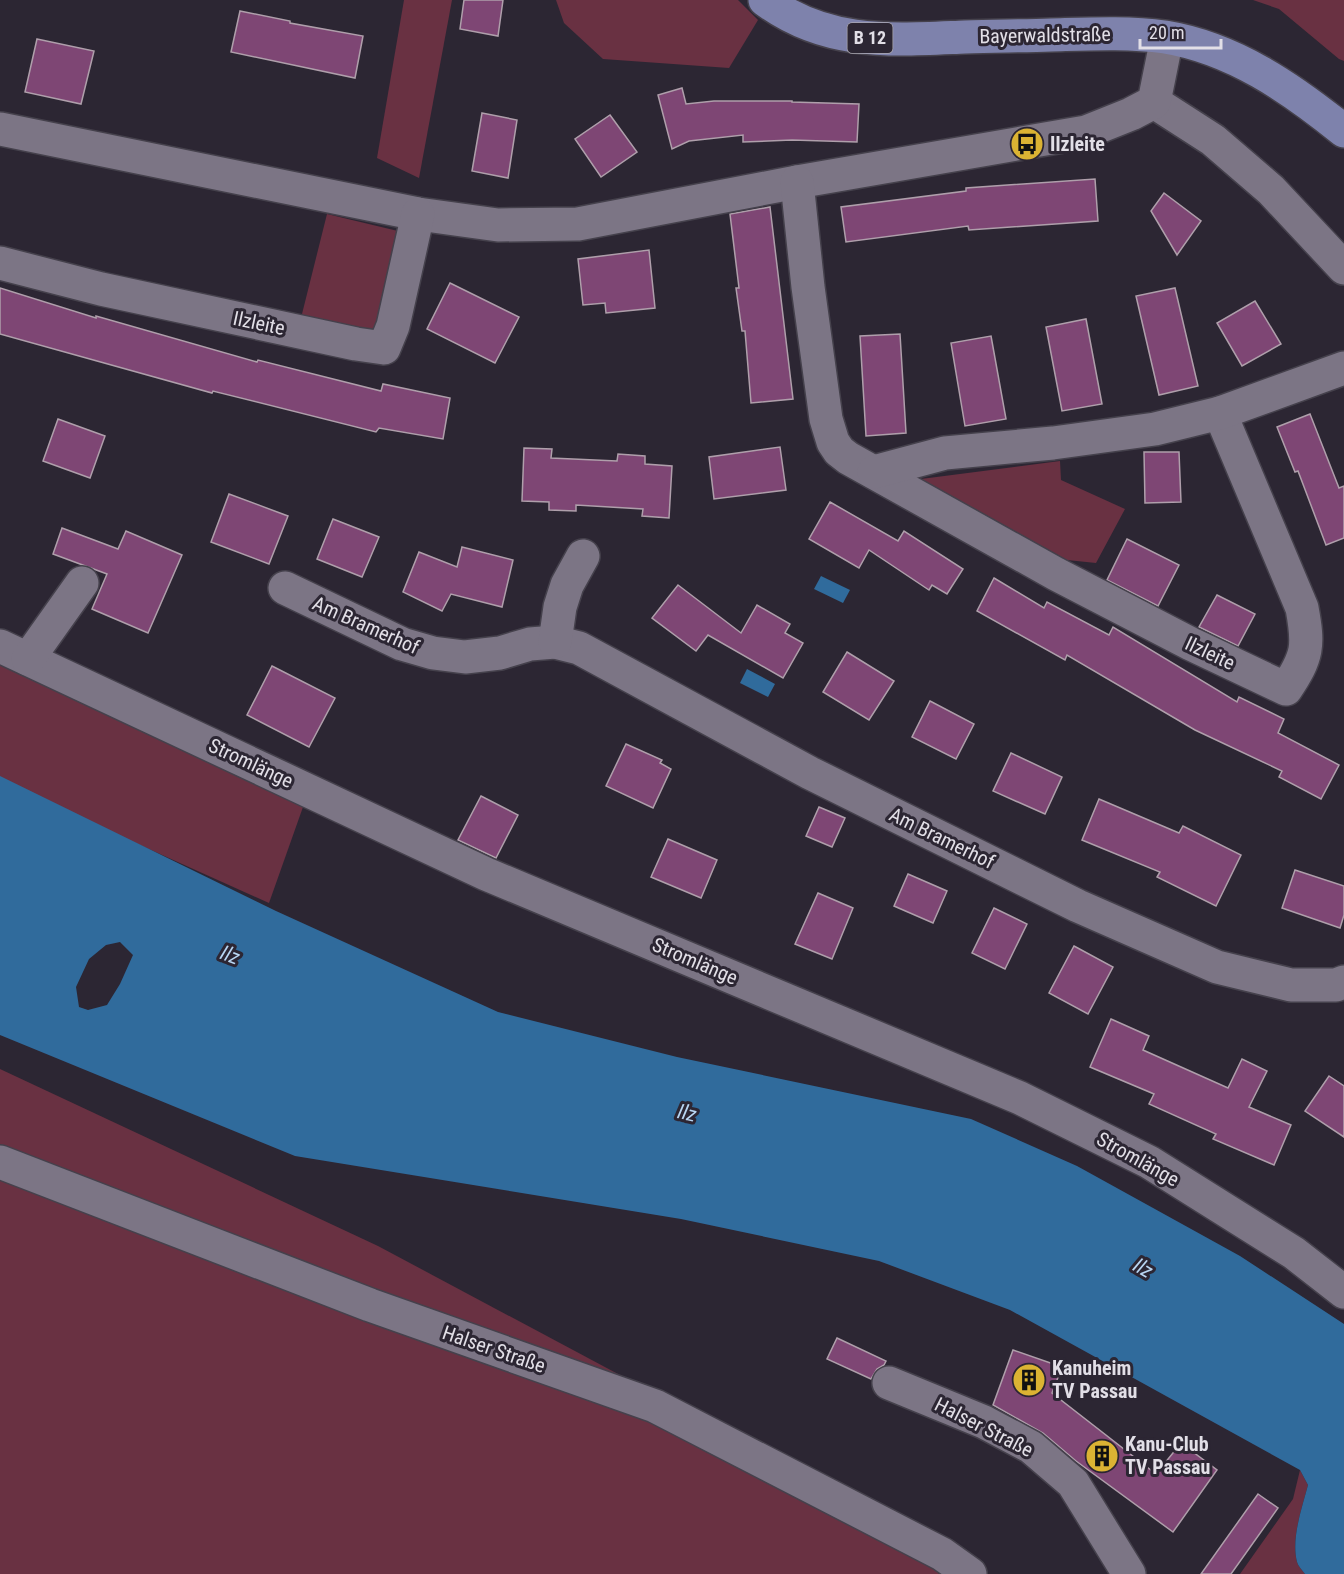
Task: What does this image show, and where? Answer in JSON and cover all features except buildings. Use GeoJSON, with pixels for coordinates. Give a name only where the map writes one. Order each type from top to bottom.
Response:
{"type":"FeatureCollection","features":[{"type":"Feature","properties":{"kind":"main road","name":"Bayerwaldstraße"},"geometry":{"type":"LineString","coordinates":[[765,0],[781,12],[813,26],[843,35],[889,40],[1096,34],[1134,34],[1167,38],[1222,53],[1260,71],[1311,104],[1344,130]]}},
{"type":"Feature","properties":{"kind":"street"},"geometry":{"type":"LineString","coordinates":[[1154,102],[1167,38]]}},
{"type":"Feature","properties":{"kind":"street"},"geometry":{"type":"LineString","coordinates":[[0,129],[418,214],[498,225],[578,224],[797,182],[1086,132],[1154,102]]}},
{"type":"Feature","properties":{"kind":"street"},"geometry":{"type":"LineString","coordinates":[[1154,102],[1213,140],[1271,190],[1344,268]]}},
{"type":"Feature","properties":{"kind":"street","name":"Ilzleite"},"geometry":{"type":"LineString","coordinates":[[797,182],[808,287],[826,419],[833,442],[839,452],[1056,574],[1191,644],[1286,689],[1302,665],[1307,637],[1302,608],[1220,413]]}},
{"type":"Feature","properties":{"kind":"street","name":"Ilzleite"},"geometry":{"type":"LineString","coordinates":[[0,263],[101,289],[384,348],[393,326],[418,214]]}},
{"type":"Feature","properties":{"kind":"street"},"geometry":{"type":"LineString","coordinates":[[874,472],[945,453],[1053,443],[1155,429],[1220,413],[1344,368]]}},
{"type":"Feature","properties":{"kind":"street"},"geometry":{"type":"LineString","coordinates":[[555,642],[560,607],[567,585],[583,556]]}},
{"type":"Feature","properties":{"kind":"street","name":"Stromlänge"},"geometry":{"type":"LineString","coordinates":[[82,583],[14,653],[486,874],[1020,1098],[1149,1162],[1294,1253],[1344,1292]]}},
{"type":"Feature","properties":{"kind":"street","name":"Am Bramerhof"},"geometry":{"type":"LineString","coordinates":[[285,588],[402,644],[433,653],[465,657],[500,653],[530,644],[555,642],[579,648],[810,773],[1078,906],[1217,967],[1291,985],[1336,985],[1344,982]]}},
{"type":"Feature","properties":{"kind":"street","name":"Halser Straße"},"geometry":{"type":"LineString","coordinates":[[0,1162],[370,1305],[656,1406],[942,1554],[970,1574]]}},
{"type":"Feature","properties":{"kind":"street","name":"Halser Straße"},"geometry":{"type":"LineString","coordinates":[[890,1383],[984,1422],[1031,1447],[1073,1483],[1129,1574]]}},
{"type":"Feature","properties":{"kind":"shaded area"},"geometry":{"type":"Polygon","coordinates":[[[404,0],[452,0],[419,178],[377,158],[404,0]]]}},
{"type":"Feature","properties":{"kind":"shaded area"},"geometry":{"type":"Polygon","coordinates":[[[556,0],[738,0],[758,20],[729,68],[603,59],[564,23],[556,0]]]}},
{"type":"Feature","properties":{"kind":"shaded area"},"geometry":{"type":"Polygon","coordinates":[[[1253,0],[1344,0],[1344,61],[1279,9],[1253,0]]]}},
{"type":"Feature","properties":{"kind":"shaded area"},"geometry":{"type":"Polygon","coordinates":[[[327,214],[402,232],[376,341],[300,322],[327,214]]]}},
{"type":"Feature","properties":{"kind":"shaded area"},"geometry":{"type":"Polygon","coordinates":[[[1060,461],[1061,480],[1125,509],[1096,563],[1067,560],[921,479],[1060,461]]]}},
{"type":"Feature","properties":{"kind":"shaded area"},"geometry":{"type":"Polygon","coordinates":[[[0,662],[126,720],[303,807],[269,903],[0,782],[0,662]]]}},
{"type":"Feature","properties":{"kind":"shaded area"},"geometry":{"type":"Polygon","coordinates":[[[0,1069],[378,1246],[959,1556],[938,1574],[0,1574],[0,1069]]]}},
{"type":"Feature","properties":{"kind":"shaded area"},"geometry":{"type":"Polygon","coordinates":[[[1300,1470],[1308,1485],[1295,1543],[1298,1564],[1305,1574],[1240,1574],[1293,1499],[1300,1470]]]}},
{"type":"Feature","properties":{"kind":"water"},"geometry":{"type":"Polygon","coordinates":[[[821,576],[850,590],[843,603],[814,589],[821,576]]]}},
{"type":"Feature","properties":{"kind":"water"},"geometry":{"type":"Polygon","coordinates":[[[747,669],[775,684],[768,697],[740,683],[747,669]]]}},
{"type":"Feature","properties":{"kind":"water","name":"Ilz"},"geometry":{"type":"Polygon","coordinates":[[[0,776],[276,911],[498,1012],[677,1057],[971,1119],[1077,1166],[1240,1256],[1344,1324],[1344,1574],[1305,1574],[1298,1564],[1296,1533],[1308,1485],[1300,1470],[1010,1310],[879,1261],[681,1219],[295,1156],[0,1035],[0,776]],[[120,942],[106,945],[89,959],[76,987],[79,1007],[88,1010],[107,1005],[120,984],[133,955],[120,942]]]}},
{"type":"Feature","properties":{"kind":"place","name":"Ilzleite"},"geometry":{"type":"Point","coordinates":[1027,144]}},
{"type":"Feature","properties":{"kind":"place","name":"Kanuheim TV Passau"},"geometry":{"type":"Point","coordinates":[1029,1380]}},
{"type":"Feature","properties":{"kind":"place","name":"Kanu-Club TV Passau"},"geometry":{"type":"Point","coordinates":[1102,1456]}}]}
